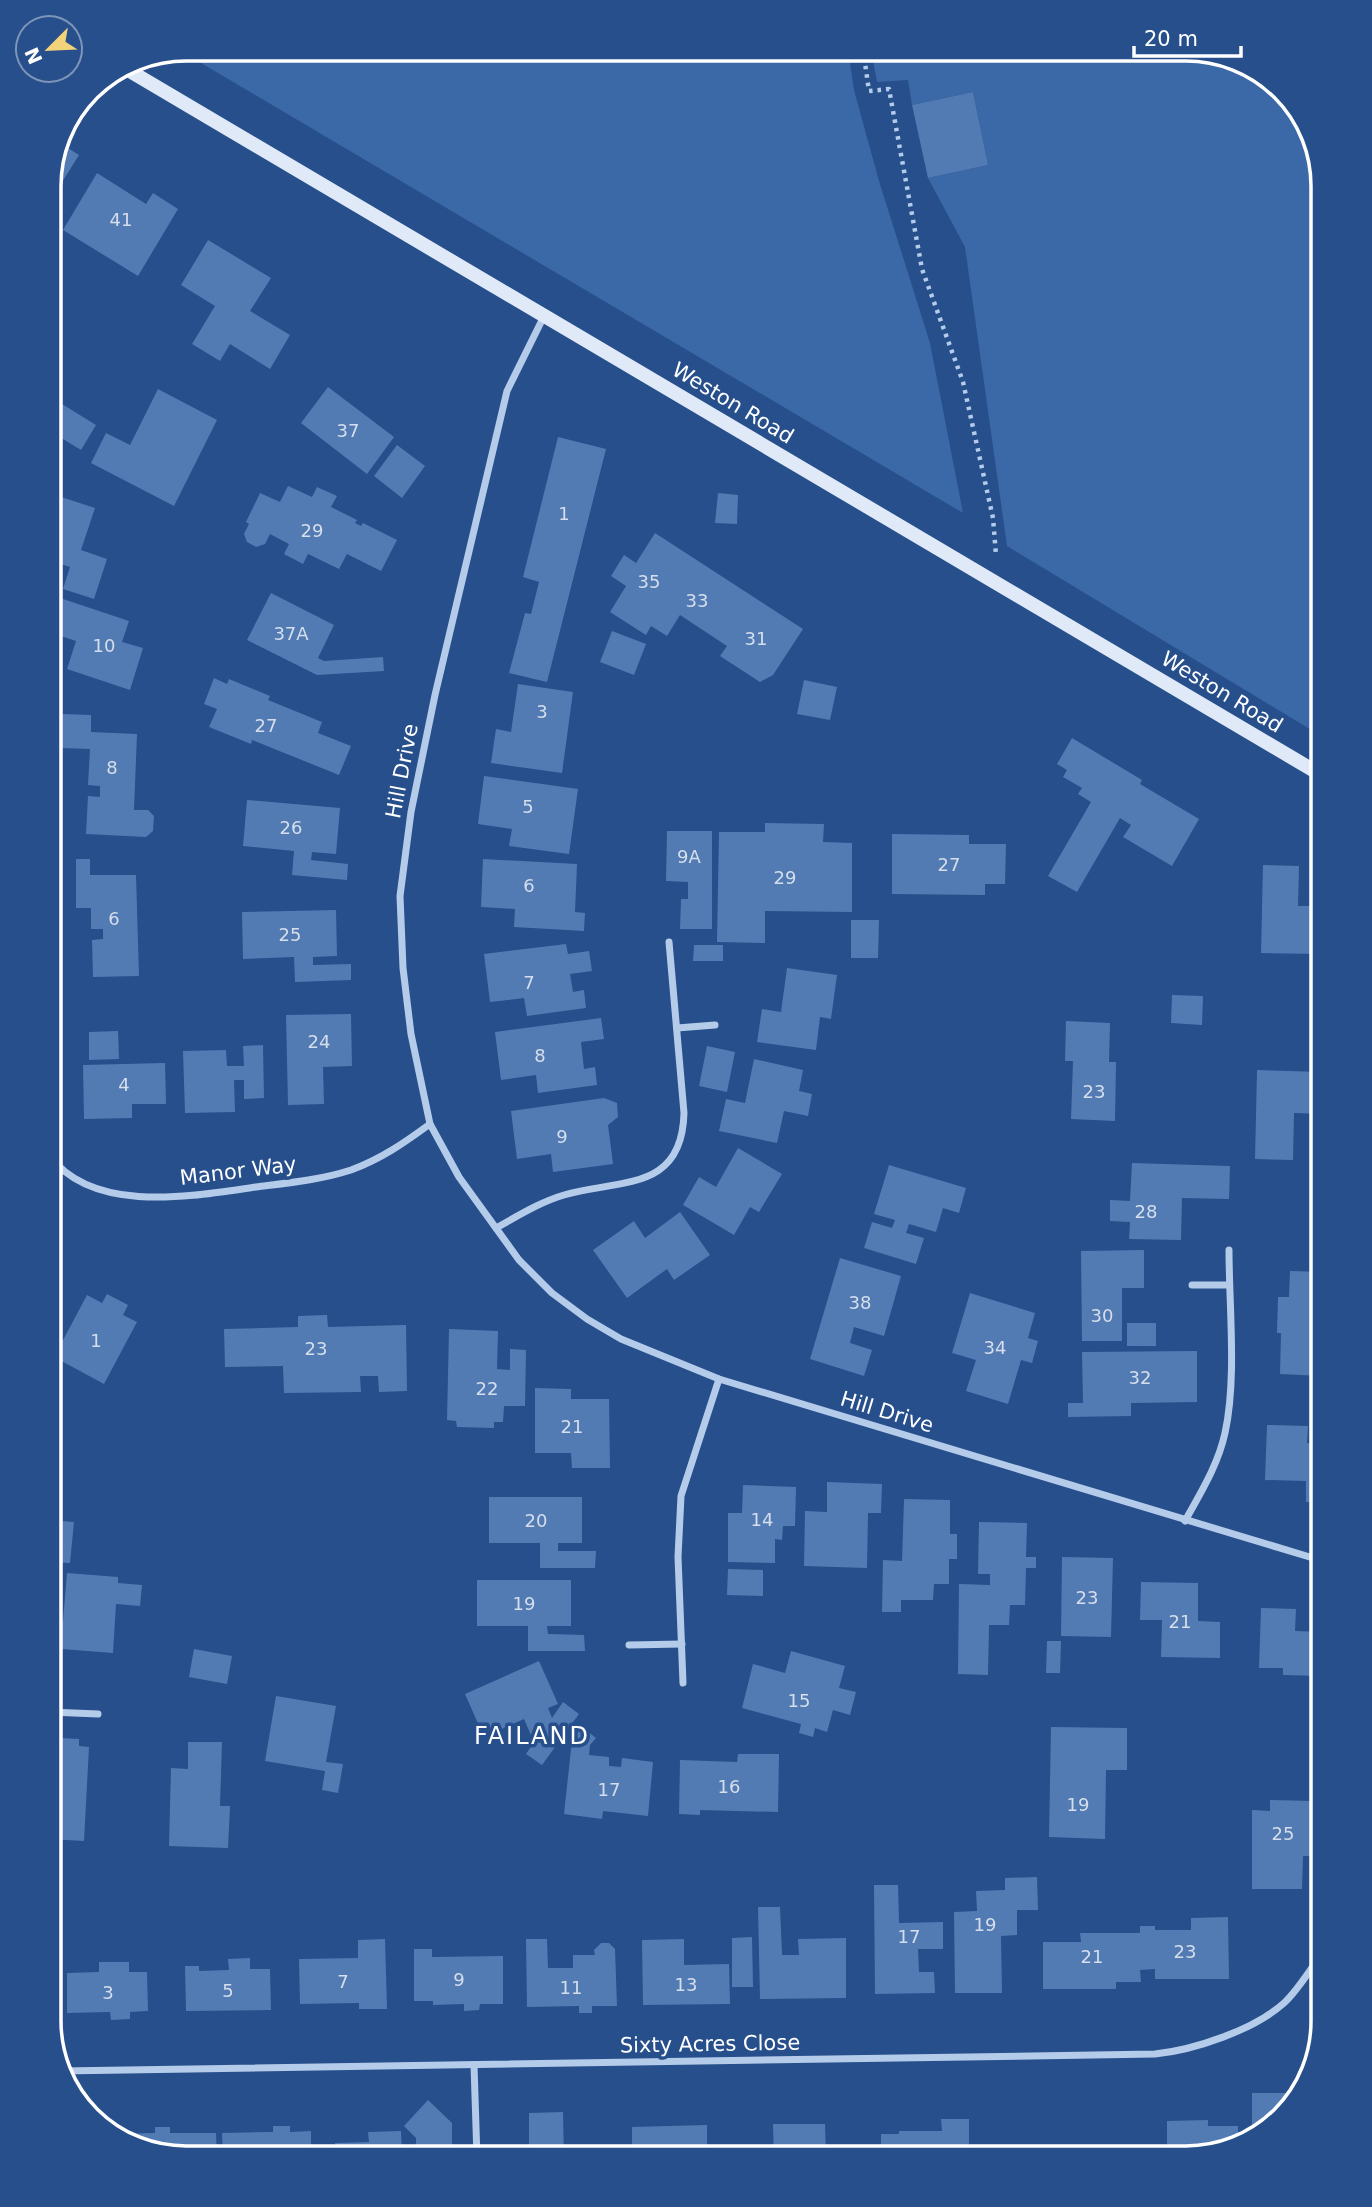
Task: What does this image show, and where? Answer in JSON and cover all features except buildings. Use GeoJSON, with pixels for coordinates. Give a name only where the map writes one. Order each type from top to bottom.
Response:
{"type":"FeatureCollection","features":[{"type":"Feature","properties":{"kind":"main road","name":"Weston Road"},"geometry":{"type":"LineString","coordinates":[[134,73],[1311,769]]}},
{"type":"Feature","properties":{"kind":"street","name":"Hill Drive"},"geometry":{"type":"LineString","coordinates":[[544,316],[507,391],[435,695],[411,812],[400,896],[403,968],[411,1034],[430,1124],[459,1177],[527,1269],[552,1293],[587,1319],[621,1339],[719,1379],[1311,1558]]}},
{"type":"Feature","properties":{"kind":"street"},"geometry":{"type":"LineString","coordinates":[[496,1228],[545,1201],[638,1180],[659,1170],[671,1160],[679,1146],[683,1130],[669,942]]}},
{"type":"Feature","properties":{"kind":"street"},"geometry":{"type":"LineString","coordinates":[[677,1028],[715,1025]]}},
{"type":"Feature","properties":{"kind":"street","name":"Manor Way"},"geometry":{"type":"LineString","coordinates":[[61,1170],[86,1184],[112,1193],[152,1197],[188,1196],[324,1178],[388,1154],[430,1124]]}},
{"type":"Feature","properties":{"kind":"street"},"geometry":{"type":"LineString","coordinates":[[1185,1521],[1213,1469],[1225,1434],[1230,1389],[1229,1250]]}},
{"type":"Feature","properties":{"kind":"street"},"geometry":{"type":"LineString","coordinates":[[1192,1285],[1229,1285]]}},
{"type":"Feature","properties":{"kind":"street"},"geometry":{"type":"LineString","coordinates":[[684,1683],[678,1557],[681,1496],[719,1379]]}},
{"type":"Feature","properties":{"kind":"street"},"geometry":{"type":"LineString","coordinates":[[629,1645],[682,1644]]}},
{"type":"Feature","properties":{"kind":"street"},"geometry":{"type":"LineString","coordinates":[[61,1712],[98,1714]]}},
{"type":"Feature","properties":{"kind":"street","name":"Sixty Acres Close"},"geometry":{"type":"LineString","coordinates":[[72,2071],[1155,2054],[1177,2052],[1238,2030],[1272,2012],[1285,2002],[1311,1968]]}},
{"type":"Feature","properties":{"kind":"street"},"geometry":{"type":"LineString","coordinates":[[474,2065],[477,2145]]}},
{"type":"Feature","properties":{"kind":"path"},"geometry":{"type":"LineString","coordinates":[[865,62],[869,91],[889,89],[922,269],[963,382],[993,518],[997,583]]}},
{"type":"Feature","properties":{"kind":"shaded area"},"geometry":{"type":"Polygon","coordinates":[[[198,61],[850,62],[854,90],[879,181],[930,343],[963,513],[198,61]]]}},
{"type":"Feature","properties":{"kind":"shaded area"},"geometry":{"type":"Polygon","coordinates":[[[873,62],[1194,62],[1226,68],[1255,82],[1280,104],[1290,117],[1304,146],[1311,186],[1311,730],[1007,546],[965,247],[928,178],[988,165],[973,92],[912,105],[908,80],[877,82],[873,62]]]}},
{"type":"Feature","properties":{"kind":"district","name":"FAILAND"},"geometry":{"type":"Point","coordinates":[532,1736]}}]}
